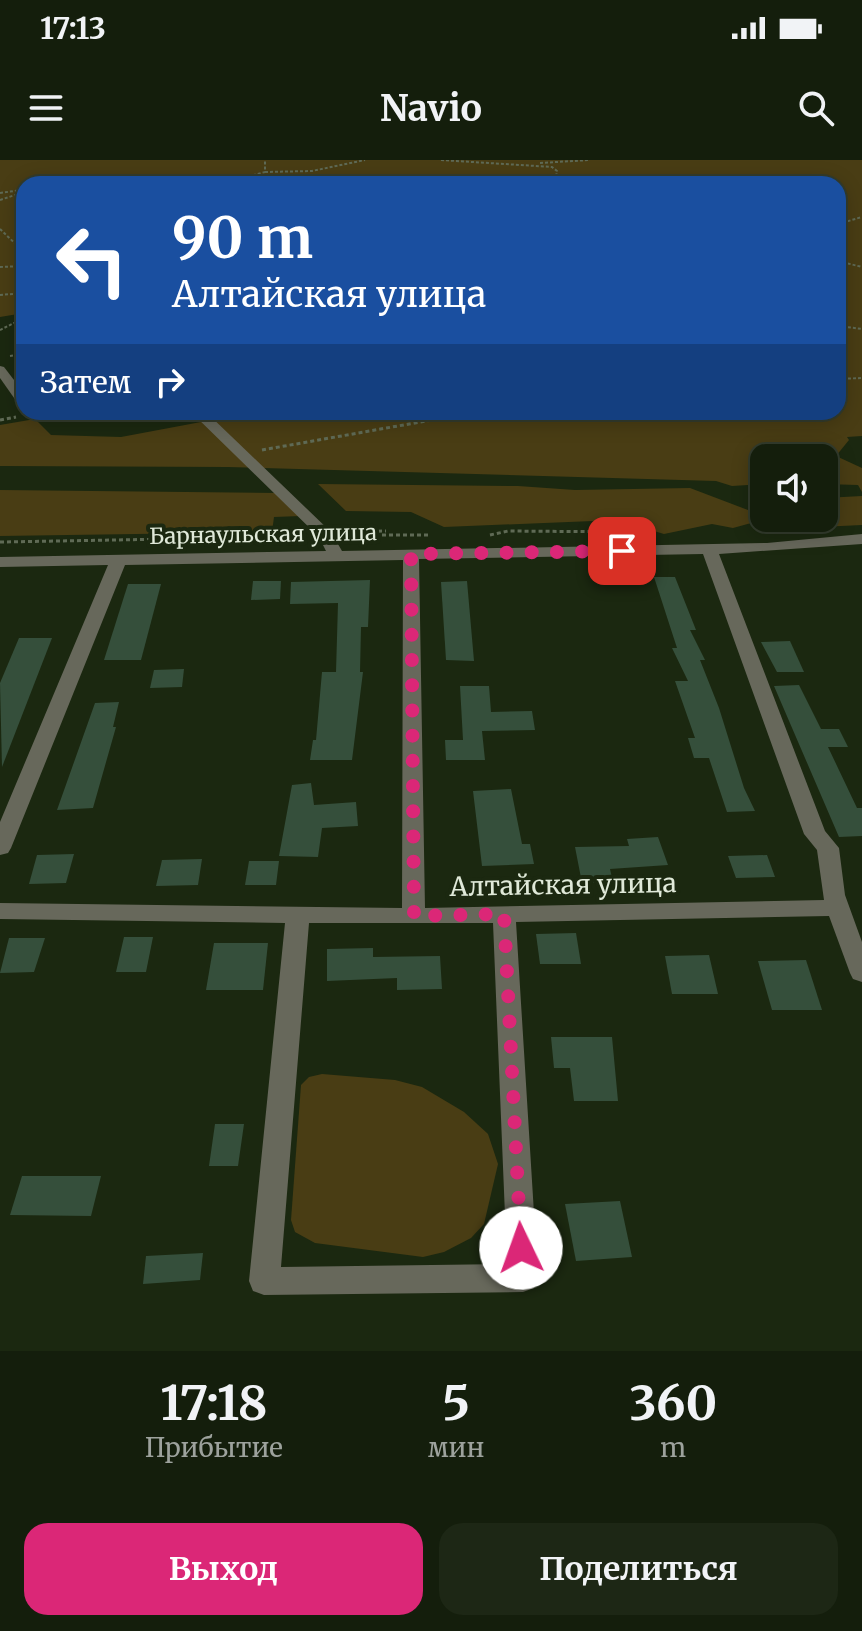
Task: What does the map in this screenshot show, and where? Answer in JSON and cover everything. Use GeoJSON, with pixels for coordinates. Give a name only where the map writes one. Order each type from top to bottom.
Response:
{"type":"FeatureCollection","features":[{"type":"Feature","properties":{"kind":"street"},"geometry":{"type":"LineString","coordinates":[[0,370],[16,391]]}},
{"type":"Feature","properties":{"kind":"street"},"geometry":{"type":"LineString","coordinates":[[206,420],[326,535],[336,556]]}},
{"type":"Feature","properties":{"kind":"street","name":"Барнаульская улица"},"geometry":{"type":"LineString","coordinates":[[0,562],[767,548],[862,539]]}},
{"type":"Feature","properties":{"kind":"street"},"geometry":{"type":"LineString","coordinates":[[709,549],[815,834],[828,848],[827,860],[839,908],[862,973]]}},
{"type":"Feature","properties":{"kind":"street"},"geometry":{"type":"LineString","coordinates":[[411,554],[414,916]]}},
{"type":"Feature","properties":{"kind":"street"},"geometry":{"type":"LineString","coordinates":[[0,848],[119,559]]}},
{"type":"Feature","properties":{"kind":"street","name":"Алтайская улица"},"geometry":{"type":"LineString","coordinates":[[0,911],[414,916],[839,908]]}},
{"type":"Feature","properties":{"kind":"street"},"geometry":{"type":"LineString","coordinates":[[298,913],[264,1281],[523,1278],[504,914]]}},
{"type":"Feature","properties":{"kind":"path"},"geometry":{"type":"LineString","coordinates":[[265,160],[265,172]]}},
{"type":"Feature","properties":{"kind":"path"},"geometry":{"type":"LineString","coordinates":[[250,176],[265,172],[312,171],[365,160]]}},
{"type":"Feature","properties":{"kind":"path"},"geometry":{"type":"LineString","coordinates":[[441,160],[552,167],[557,171],[556,176]]}},
{"type":"Feature","properties":{"kind":"path"},"geometry":{"type":"LineString","coordinates":[[514,160],[552,164],[590,160]]}},
{"type":"Feature","properties":{"kind":"path"},"geometry":{"type":"LineString","coordinates":[[0,229],[16,244]]}},
{"type":"Feature","properties":{"kind":"path"},"geometry":{"type":"LineString","coordinates":[[256,451],[433,420]]}},
{"type":"Feature","properties":{"kind":"path"},"geometry":{"type":"LineString","coordinates":[[477,537],[508,531],[639,532]]}},
{"type":"Feature","properties":{"kind":"path"},"geometry":{"type":"LineString","coordinates":[[338,535],[409,533],[435,536]]}},
{"type":"Feature","properties":{"kind":"path"},"geometry":{"type":"LineString","coordinates":[[0,542],[243,538]]}},
{"type":"Feature","properties":{"kind":"shaded area"},"geometry":{"type":"Polygon","coordinates":[[[0,160],[862,160],[862,436],[847,437],[849,440],[838,454],[838,444],[750,444],[750,485],[732,486],[716,481],[228,467],[0,466],[0,425],[36,420],[51,435],[121,437],[201,422],[199,420],[846,420],[846,176],[16,176],[16,314],[0,317],[0,160]]]}},
{"type":"Feature","properties":{"kind":"shaded area"},"geometry":{"type":"Polygon","coordinates":[[[838,457],[862,468],[862,492],[858,485],[838,484],[838,457]]]}},
{"type":"Feature","properties":{"kind":"shaded area"},"geometry":{"type":"Polygon","coordinates":[[[318,484],[518,486],[575,490],[690,488],[750,511],[750,523],[733,528],[712,524],[664,534],[617,520],[444,527],[411,512],[346,511],[318,484]]]}},
{"type":"Feature","properties":{"kind":"shaded area"},"geometry":{"type":"Polygon","coordinates":[[[0,490],[277,493],[301,516],[274,517],[272,532],[0,536],[0,490]]]}},
{"type":"Feature","properties":{"kind":"shaded area"},"geometry":{"type":"Polygon","coordinates":[[[862,496],[862,525],[838,526],[838,497],[862,496]]]}},
{"type":"Feature","properties":{"kind":"shaded area"},"geometry":{"type":"Polygon","coordinates":[[[322,1074],[395,1080],[422,1087],[464,1112],[488,1134],[498,1164],[484,1224],[471,1238],[444,1252],[423,1257],[315,1243],[295,1232],[291,1220],[301,1085],[309,1077],[322,1074]]]}},
{"type":"Feature","properties":{"kind":"building"},"geometry":{"type":"Polygon","coordinates":[[[654,577],[675,577],[696,630],[690,630],[705,660],[700,660],[744,788],[755,811],[727,812],[709,758],[694,758],[688,738],[695,738],[675,681],[688,681],[672,648],[677,648],[654,577]]]}},
{"type":"Feature","properties":{"kind":"building"},"geometry":{"type":"Polygon","coordinates":[[[370,580],[368,627],[361,627],[360,672],[363,672],[352,760],[310,760],[313,740],[316,740],[322,672],[336,672],[338,603],[290,604],[291,582],[370,580]]]}},
{"type":"Feature","properties":{"kind":"building"},"geometry":{"type":"Polygon","coordinates":[[[253,581],[281,581],[280,599],[251,600],[253,581]]]}},
{"type":"Feature","properties":{"kind":"building"},"geometry":{"type":"Polygon","coordinates":[[[467,581],[474,661],[446,660],[441,582],[467,581]]]}},
{"type":"Feature","properties":{"kind":"building"},"geometry":{"type":"Polygon","coordinates":[[[128,584],[161,584],[141,660],[104,660],[128,584]]]}},
{"type":"Feature","properties":{"kind":"building"},"geometry":{"type":"Polygon","coordinates":[[[19,638],[52,638],[2,767],[0,683],[19,638]]]}},
{"type":"Feature","properties":{"kind":"building"},"geometry":{"type":"Polygon","coordinates":[[[790,641],[804,672],[777,672],[761,642],[790,641]]]}},
{"type":"Feature","properties":{"kind":"building"},"geometry":{"type":"Polygon","coordinates":[[[184,669],[182,687],[150,688],[154,670],[184,669]]]}},
{"type":"Feature","properties":{"kind":"building"},"geometry":{"type":"Polygon","coordinates":[[[799,685],[821,729],[839,729],[848,747],[828,747],[857,808],[862,808],[862,836],[839,837],[774,686],[799,685]]]}},
{"type":"Feature","properties":{"kind":"building"},"geometry":{"type":"Polygon","coordinates":[[[460,686],[489,686],[491,712],[532,711],[535,730],[482,731],[485,760],[446,760],[445,740],[463,740],[460,686]]]}},
{"type":"Feature","properties":{"kind":"building"},"geometry":{"type":"Polygon","coordinates":[[[119,702],[113,727],[116,727],[93,808],[57,810],[95,703],[119,702]]]}},
{"type":"Feature","properties":{"kind":"building"},"geometry":{"type":"Polygon","coordinates":[[[311,783],[314,805],[356,802],[358,826],[322,828],[318,857],[279,856],[292,785],[311,783]]]}},
{"type":"Feature","properties":{"kind":"building"},"geometry":{"type":"Polygon","coordinates":[[[511,789],[522,844],[530,844],[534,864],[482,866],[473,791],[511,789]]]}},
{"type":"Feature","properties":{"kind":"building"},"geometry":{"type":"Polygon","coordinates":[[[658,837],[668,865],[610,869],[613,882],[582,883],[575,847],[629,846],[627,839],[658,837]]]}},
{"type":"Feature","properties":{"kind":"building"},"geometry":{"type":"Polygon","coordinates":[[[74,854],[66,883],[29,884],[37,855],[74,854]]]}},
{"type":"Feature","properties":{"kind":"building"},"geometry":{"type":"Polygon","coordinates":[[[767,855],[775,877],[736,878],[728,856],[767,855]]]}},
{"type":"Feature","properties":{"kind":"building"},"geometry":{"type":"Polygon","coordinates":[[[202,859],[198,885],[156,886],[162,860],[202,859]]]}},
{"type":"Feature","properties":{"kind":"building"},"geometry":{"type":"Polygon","coordinates":[[[249,861],[279,861],[276,885],[245,885],[249,861]]]}},
{"type":"Feature","properties":{"kind":"building"},"geometry":{"type":"Polygon","coordinates":[[[576,933],[581,964],[540,964],[536,934],[576,933]]]}},
{"type":"Feature","properties":{"kind":"building"},"geometry":{"type":"Polygon","coordinates":[[[124,937],[153,937],[146,972],[116,972],[124,937]]]}},
{"type":"Feature","properties":{"kind":"building"},"geometry":{"type":"Polygon","coordinates":[[[9,938],[45,938],[34,972],[0,973],[9,938]]]}},
{"type":"Feature","properties":{"kind":"building"},"geometry":{"type":"Polygon","coordinates":[[[214,943],[268,943],[263,990],[206,990],[214,943]]]}},
{"type":"Feature","properties":{"kind":"building"},"geometry":{"type":"Polygon","coordinates":[[[373,948],[373,957],[440,956],[442,989],[397,990],[397,978],[327,981],[327,949],[373,948]]]}},
{"type":"Feature","properties":{"kind":"building"},"geometry":{"type":"Polygon","coordinates":[[[709,955],[718,994],[672,994],[665,956],[709,955]]]}},
{"type":"Feature","properties":{"kind":"building"},"geometry":{"type":"Polygon","coordinates":[[[806,960],[822,1010],[772,1010],[758,961],[806,960]]]}},
{"type":"Feature","properties":{"kind":"building"},"geometry":{"type":"Polygon","coordinates":[[[551,1037],[612,1037],[618,1101],[574,1101],[570,1068],[554,1068],[551,1037]]]}},
{"type":"Feature","properties":{"kind":"building"},"geometry":{"type":"Polygon","coordinates":[[[215,1124],[244,1124],[238,1166],[209,1166],[215,1124]]]}},
{"type":"Feature","properties":{"kind":"building"},"geometry":{"type":"Polygon","coordinates":[[[22,1176],[101,1176],[91,1216],[10,1215],[22,1176]]]}},
{"type":"Feature","properties":{"kind":"building"},"geometry":{"type":"Polygon","coordinates":[[[620,1201],[632,1257],[576,1261],[565,1204],[620,1201]]]}},
{"type":"Feature","properties":{"kind":"building"},"geometry":{"type":"Polygon","coordinates":[[[203,1253],[200,1280],[143,1284],[146,1256],[203,1253]]]}},
{"type":"Feature","properties":{"kind":"route"},"geometry":{"type":"LineString","coordinates":[[521,1248],[504,914],[414,916],[411,554],[622,551]]}}]}
